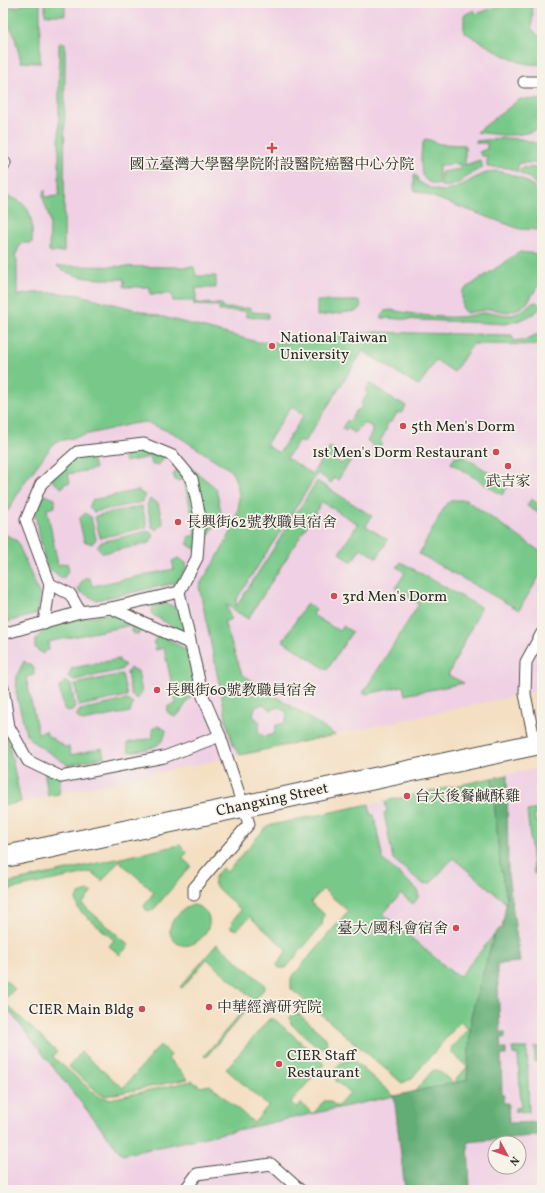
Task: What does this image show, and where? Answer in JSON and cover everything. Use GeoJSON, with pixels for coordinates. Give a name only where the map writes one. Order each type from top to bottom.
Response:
{"type":"FeatureCollection","features":[{"type":"Feature","properties":{"kind":"street","name":"Changxing Street"},"geometry":{"type":"LineString","coordinates":[[3,857],[539,743]]}},
{"type":"Feature","properties":{"kind":"lane"},"geometry":{"type":"LineString","coordinates":[[524,82],[542,82]]}},
{"type":"Feature","properties":{"kind":"lane"},"geometry":{"type":"LineString","coordinates":[[44,623],[50,584],[26,520],[40,484],[77,452],[144,444],[173,456],[192,479],[200,517],[197,558],[178,592],[202,694],[220,736],[249,824],[194,888],[194,895]]}},
{"type":"Feature","properties":{"kind":"lane"},"geometry":{"type":"LineString","coordinates":[[50,584],[70,594],[80,612]]}},
{"type":"Feature","properties":{"kind":"lane"},"geometry":{"type":"LineString","coordinates":[[3,634],[80,612],[111,608],[178,592]]}},
{"type":"Feature","properties":{"kind":"lane"},"geometry":{"type":"LineString","coordinates":[[111,608],[189,643]]}},
{"type":"Feature","properties":{"kind":"lane"},"geometry":{"type":"LineString","coordinates":[[539,743],[525,694],[526,662],[542,633]]}},
{"type":"Feature","properties":{"kind":"lane"},"geometry":{"type":"LineString","coordinates":[[3,688],[9,727],[28,761],[61,778],[164,757],[220,736]]}},
{"type":"Feature","properties":{"kind":"lane"},"geometry":{"type":"LineString","coordinates":[[185,1190],[197,1174],[271,1164],[300,1190]]}},
{"type":"Feature","properties":{"kind":"shaded area","name":"National Taiwan University"},"geometry":{"type":"Polygon","coordinates":[[[3,3],[542,3],[542,690],[3,806],[3,3]]]}},
{"type":"Feature","properties":{"kind":"shaded area"},"geometry":{"type":"Polygon","coordinates":[[[542,767],[542,1190],[3,1190],[3,1003],[122,1155],[467,1081],[471,1016],[306,874],[297,820],[542,767]]]}},
{"type":"Feature","properties":{"kind":"green space"},"geometry":{"type":"Polygon","coordinates":[[[26,3],[40,3],[40,63],[21,62],[14,34],[3,18],[3,7],[17,7],[26,3]]]}},
{"type":"Feature","properties":{"kind":"green space"},"geometry":{"type":"Polygon","coordinates":[[[45,3],[65,3],[65,15],[45,15],[45,3]]]}},
{"type":"Feature","properties":{"kind":"green space"},"geometry":{"type":"Polygon","coordinates":[[[507,3],[529,3],[531,6],[533,13],[532,29],[542,39],[542,63],[534,65],[513,60],[464,32],[464,15],[474,10],[476,14],[507,3]]]}},
{"type":"Feature","properties":{"kind":"green space"},"geometry":{"type":"Polygon","coordinates":[[[61,42],[65,43],[64,252],[51,252],[49,251],[50,220],[43,198],[43,192],[45,190],[45,197],[59,196],[59,44],[61,42]]]}},
{"type":"Feature","properties":{"kind":"green space"},"geometry":{"type":"Polygon","coordinates":[[[520,99],[542,100],[542,126],[527,133],[511,135],[477,132],[520,99]]]}},
{"type":"Feature","properties":{"kind":"green space"},"geometry":{"type":"Polygon","coordinates":[[[505,138],[521,139],[542,145],[542,193],[531,179],[520,173],[521,168],[541,167],[540,163],[518,163],[518,172],[509,168],[487,167],[487,156],[482,156],[479,152],[487,149],[487,143],[476,143],[476,141],[505,138]]]}},
{"type":"Feature","properties":{"kind":"green space"},"geometry":{"type":"Polygon","coordinates":[[[425,139],[439,144],[465,145],[465,165],[480,160],[482,162],[482,168],[452,186],[447,187],[441,186],[442,172],[460,169],[460,164],[439,165],[439,185],[429,182],[423,176],[421,166],[422,147],[425,139]]]}},
{"type":"Feature","properties":{"kind":"green space"},"geometry":{"type":"Polygon","coordinates":[[[495,171],[516,176],[536,189],[542,202],[542,230],[520,229],[414,190],[414,175],[417,176],[418,181],[430,188],[441,191],[450,190],[484,174],[495,171]]]}},
{"type":"Feature","properties":{"kind":"green space"},"geometry":{"type":"Polygon","coordinates":[[[3,196],[13,198],[20,202],[25,206],[31,218],[32,243],[21,243],[15,256],[17,260],[17,296],[33,293],[80,295],[258,342],[287,343],[368,332],[512,335],[514,341],[527,339],[542,332],[542,345],[473,344],[454,372],[436,360],[419,386],[363,351],[304,443],[299,440],[287,458],[312,474],[330,447],[336,451],[332,458],[342,464],[347,458],[351,460],[338,480],[334,478],[331,483],[318,473],[236,600],[236,607],[317,481],[372,516],[366,526],[388,540],[377,558],[361,548],[352,562],[339,553],[358,524],[322,502],[248,619],[226,605],[231,619],[224,622],[242,674],[335,735],[240,755],[234,747],[229,732],[199,586],[228,538],[238,511],[239,498],[237,485],[233,474],[226,467],[173,433],[145,422],[131,424],[55,442],[24,483],[8,511],[3,511],[3,281],[7,280],[7,254],[3,254],[3,196]],[[291,407],[266,445],[279,453],[304,415],[291,407]],[[263,704],[255,707],[253,716],[260,722],[258,732],[265,737],[274,734],[276,725],[285,723],[287,713],[279,707],[271,710],[263,704]]]}},
{"type":"Feature","properties":{"kind":"green space"},"geometry":{"type":"Polygon","coordinates":[[[520,252],[539,254],[542,256],[541,282],[527,303],[520,308],[508,312],[491,309],[466,313],[462,309],[462,291],[520,252]]]}},
{"type":"Feature","properties":{"kind":"green space"},"geometry":{"type":"Polygon","coordinates":[[[57,266],[194,267],[196,276],[216,276],[216,288],[196,288],[196,303],[222,304],[222,308],[251,308],[251,312],[268,313],[268,318],[246,317],[246,311],[219,311],[219,306],[194,305],[194,301],[173,301],[172,294],[150,294],[150,287],[124,287],[124,279],[80,277],[64,271],[57,266]]]}},
{"type":"Feature","properties":{"kind":"green space"},"geometry":{"type":"Polygon","coordinates":[[[317,301],[360,301],[361,308],[357,311],[317,316],[317,301]]]}},
{"type":"Feature","properties":{"kind":"green space"},"geometry":{"type":"Polygon","coordinates":[[[537,302],[542,307],[534,313],[520,320],[505,324],[381,318],[385,311],[391,310],[441,317],[461,317],[483,313],[512,315],[524,309],[531,303],[537,302]]]}},
{"type":"Feature","properties":{"kind":"green space"},"geometry":{"type":"Polygon","coordinates":[[[370,383],[397,402],[398,401],[406,406],[401,414],[398,412],[392,421],[387,424],[386,431],[380,441],[382,443],[377,451],[372,448],[373,445],[367,441],[372,432],[372,427],[365,423],[355,433],[347,428],[346,431],[342,428],[347,420],[349,422],[356,411],[361,408],[362,402],[368,393],[365,391],[370,383]]]}},
{"type":"Feature","properties":{"kind":"green space"},"geometry":{"type":"Polygon","coordinates":[[[132,445],[164,457],[159,465],[152,465],[150,457],[125,462],[122,451],[132,445]]]}},
{"type":"Feature","properties":{"kind":"green space"},"geometry":{"type":"Polygon","coordinates":[[[460,454],[509,485],[502,495],[451,463],[455,456],[458,458],[460,454]]]}},
{"type":"Feature","properties":{"kind":"green space"},"geometry":{"type":"Polygon","coordinates":[[[83,455],[92,459],[95,469],[68,474],[70,483],[65,483],[62,488],[52,481],[59,464],[83,455]]]}},
{"type":"Feature","properties":{"kind":"green space"},"geometry":{"type":"Polygon","coordinates":[[[185,463],[216,488],[221,512],[218,522],[202,544],[195,549],[187,544],[189,541],[188,537],[196,535],[184,479],[176,481],[173,475],[178,467],[185,463]]]}},
{"type":"Feature","properties":{"kind":"green space"},"geometry":{"type":"Polygon","coordinates":[[[139,490],[146,496],[142,502],[94,512],[89,508],[92,500],[139,490]]]}},
{"type":"Feature","properties":{"kind":"green space"},"geometry":{"type":"Polygon","coordinates":[[[45,495],[55,499],[55,507],[47,509],[58,565],[67,563],[69,569],[63,579],[46,566],[35,514],[36,508],[45,495]]]}},
{"type":"Feature","properties":{"kind":"green space"},"geometry":{"type":"Polygon","coordinates":[[[150,499],[158,503],[163,524],[157,530],[152,527],[147,505],[150,499]]]}},
{"type":"Feature","properties":{"kind":"green space"},"geometry":{"type":"Polygon","coordinates":[[[531,499],[540,505],[542,502],[542,515],[527,506],[531,499]]]}},
{"type":"Feature","properties":{"kind":"green space"},"geometry":{"type":"Polygon","coordinates":[[[453,500],[466,500],[541,552],[542,572],[519,610],[419,554],[446,504],[453,500]]]}},
{"type":"Feature","properties":{"kind":"green space"},"geometry":{"type":"Polygon","coordinates":[[[142,506],[147,527],[100,538],[95,516],[142,506]]]}},
{"type":"Feature","properties":{"kind":"green space"},"geometry":{"type":"Polygon","coordinates":[[[85,513],[91,517],[96,539],[92,544],[84,541],[79,519],[85,513]]]}},
{"type":"Feature","properties":{"kind":"green space"},"geometry":{"type":"Polygon","coordinates":[[[148,531],[154,535],[150,543],[103,553],[97,547],[101,542],[148,531]]]}},
{"type":"Feature","properties":{"kind":"green space"},"geometry":{"type":"Polygon","coordinates":[[[3,533],[17,541],[40,596],[37,614],[3,623],[3,533]]]}},
{"type":"Feature","properties":{"kind":"green space"},"geometry":{"type":"Polygon","coordinates":[[[178,558],[186,563],[187,567],[176,583],[96,600],[79,591],[78,588],[84,578],[90,578],[92,586],[174,569],[172,561],[178,558]]]}},
{"type":"Feature","properties":{"kind":"green space"},"geometry":{"type":"Polygon","coordinates":[[[401,562],[480,607],[480,610],[448,675],[464,683],[405,695],[403,686],[367,694],[363,693],[419,604],[395,588],[405,573],[397,567],[401,562]]]}},
{"type":"Feature","properties":{"kind":"green space"},"geometry":{"type":"Polygon","coordinates":[[[307,603],[316,609],[313,615],[339,631],[343,626],[352,632],[327,670],[283,641],[307,603]]]}},
{"type":"Feature","properties":{"kind":"green space"},"geometry":{"type":"Polygon","coordinates":[[[161,604],[177,608],[182,615],[188,631],[182,632],[153,615],[151,612],[153,606],[161,604]]]}},
{"type":"Feature","properties":{"kind":"green space"},"geometry":{"type":"Polygon","coordinates":[[[115,613],[143,626],[138,634],[132,633],[131,625],[48,642],[49,650],[45,651],[43,654],[35,648],[37,639],[44,631],[54,626],[81,618],[115,613]]]}},
{"type":"Feature","properties":{"kind":"green space"},"geometry":{"type":"Polygon","coordinates":[[[159,634],[192,653],[196,690],[175,717],[167,712],[168,706],[176,704],[164,648],[156,650],[153,643],[159,634]]]}},
{"type":"Feature","properties":{"kind":"green space"},"geometry":{"type":"Polygon","coordinates":[[[119,659],[119,661],[125,665],[121,670],[74,680],[68,676],[72,668],[119,659]]]}},
{"type":"Feature","properties":{"kind":"green space"},"geometry":{"type":"Polygon","coordinates":[[[24,661],[34,668],[34,675],[26,677],[38,733],[46,731],[47,735],[65,747],[69,747],[71,755],[102,748],[104,757],[68,765],[33,742],[26,734],[16,692],[17,675],[24,661]]]}},
{"type":"Feature","properties":{"kind":"green space"},"geometry":{"type":"Polygon","coordinates":[[[130,668],[138,671],[142,693],[137,699],[131,695],[127,673],[130,668]]]}},
{"type":"Feature","properties":{"kind":"green space"},"geometry":{"type":"Polygon","coordinates":[[[122,674],[127,696],[79,706],[75,684],[122,674]]]}},
{"type":"Feature","properties":{"kind":"green space"},"geometry":{"type":"Polygon","coordinates":[[[65,681],[71,685],[75,707],[71,712],[64,709],[59,687],[65,681]]]}},
{"type":"Feature","properties":{"kind":"green space"},"geometry":{"type":"Polygon","coordinates":[[[127,700],[133,704],[130,712],[82,721],[76,716],[80,710],[127,700]]]}},
{"type":"Feature","properties":{"kind":"green space"},"geometry":{"type":"Polygon","coordinates":[[[3,716],[21,802],[3,806],[3,716]]]}},
{"type":"Feature","properties":{"kind":"green space"},"geometry":{"type":"Polygon","coordinates":[[[158,726],[166,730],[164,737],[157,745],[147,749],[129,752],[127,743],[153,738],[152,729],[158,726]]]}},
{"type":"Feature","properties":{"kind":"green space"},"geometry":{"type":"Polygon","coordinates":[[[44,769],[61,774],[59,794],[48,796],[44,769]]]}},
{"type":"Feature","properties":{"kind":"green space"},"geometry":{"type":"Polygon","coordinates":[[[507,775],[508,874],[520,962],[497,964],[500,1032],[505,1032],[505,1038],[500,1038],[501,1049],[506,1049],[506,1055],[501,1055],[502,1095],[504,1095],[503,1103],[508,1103],[509,1123],[542,1122],[542,1135],[527,1136],[527,1135],[487,1135],[487,1140],[468,1142],[470,1190],[405,1190],[394,1096],[467,1080],[471,1016],[494,935],[500,928],[502,929],[507,898],[500,865],[492,778],[507,775]]]}},
{"type":"Feature","properties":{"kind":"green space"},"geometry":{"type":"Polygon","coordinates":[[[492,778],[500,865],[507,898],[506,903],[453,858],[431,883],[423,884],[393,859],[384,813],[387,812],[385,801],[492,778]]]}},
{"type":"Feature","properties":{"kind":"green space"},"geometry":{"type":"Polygon","coordinates":[[[369,804],[371,815],[374,815],[383,860],[418,890],[418,898],[413,904],[401,894],[383,914],[453,973],[460,976],[494,935],[471,1016],[467,1081],[414,1092],[433,1070],[438,1070],[453,1083],[467,1067],[452,1053],[451,1048],[468,1029],[460,1022],[411,1079],[402,1083],[291,989],[291,978],[348,911],[323,889],[311,902],[324,914],[322,925],[286,968],[279,968],[277,965],[287,950],[250,917],[237,930],[231,928],[232,921],[241,910],[215,885],[214,878],[222,868],[227,872],[267,826],[369,804]]]}},
{"type":"Feature","properties":{"kind":"green space"},"geometry":{"type":"Polygon","coordinates":[[[538,809],[539,814],[534,815],[536,822],[542,821],[542,859],[538,860],[539,865],[535,866],[536,874],[534,874],[527,811],[538,809]]]}},
{"type":"Feature","properties":{"kind":"green space"},"geometry":{"type":"Polygon","coordinates":[[[180,845],[187,853],[182,858],[191,866],[150,912],[146,910],[144,906],[154,892],[119,861],[102,881],[91,872],[3,891],[3,884],[180,845]]]}},
{"type":"Feature","properties":{"kind":"green space"},"geometry":{"type":"Polygon","coordinates":[[[88,891],[92,892],[82,904],[129,945],[120,955],[109,946],[114,940],[78,909],[76,899],[79,894],[88,891]]]}},
{"type":"Feature","properties":{"kind":"green space"},"geometry":{"type":"Polygon","coordinates":[[[194,905],[204,910],[208,917],[209,924],[206,932],[193,944],[185,945],[177,943],[172,938],[170,932],[173,920],[182,910],[194,905]]]}},
{"type":"Feature","properties":{"kind":"green space"},"geometry":{"type":"Polygon","coordinates":[[[217,944],[264,984],[264,989],[206,1057],[204,1056],[253,999],[207,959],[182,988],[180,987],[217,944]]]}},
{"type":"Feature","properties":{"kind":"green space"},"geometry":{"type":"Polygon","coordinates":[[[3,978],[15,989],[6,998],[3,993],[3,978]]]}},
{"type":"Feature","properties":{"kind":"green space"},"geometry":{"type":"Polygon","coordinates":[[[3,999],[6,1004],[57,1052],[53,1057],[99,1097],[110,1099],[192,1081],[201,1087],[210,1085],[254,1123],[268,1106],[226,1069],[269,1019],[274,1019],[316,1055],[315,1056],[324,1064],[291,1102],[297,1108],[301,1103],[313,1114],[122,1155],[3,1003],[3,999]]]}},
{"type":"Feature","properties":{"kind":"green space"},"geometry":{"type":"Polygon","coordinates":[[[299,1014],[326,1038],[327,1044],[324,1047],[318,1047],[291,1024],[290,1017],[299,1014]]]}},
{"type":"Feature","properties":{"kind":"green space"},"geometry":{"type":"Polygon","coordinates":[[[160,1045],[171,1055],[168,1059],[188,1079],[105,1096],[100,1094],[69,1067],[81,1052],[123,1088],[160,1045]]]}},
{"type":"Feature","properties":{"kind":"green space"},"geometry":{"type":"Polygon","coordinates":[[[535,1047],[542,1047],[542,1095],[541,1062],[535,1062],[535,1047]]]}},
{"type":"Feature","properties":{"kind":"green space"},"geometry":{"type":"Polygon","coordinates":[[[512,1048],[527,1048],[529,1112],[521,1112],[520,1110],[515,1112],[515,1108],[521,1107],[518,1055],[513,1054],[512,1048]]]}},
{"type":"Feature","properties":{"kind":"green space"},"geometry":{"type":"Polygon","coordinates":[[[353,1060],[394,1096],[313,1113],[324,1101],[330,1101],[337,1107],[350,1093],[336,1081],[334,1072],[339,1064],[346,1061],[353,1060]]]}},
{"type":"Feature","properties":{"kind":"place","name":"國立臺灣大學醫學院附設醫院癌醫中心分院"},"geometry":{"type":"Point","coordinates":[272,148]}},
{"type":"Feature","properties":{"kind":"place","name":"National Taiwan University"},"geometry":{"type":"Point","coordinates":[272,346]}},
{"type":"Feature","properties":{"kind":"place","name":"5th Men's Dorm"},"geometry":{"type":"Point","coordinates":[403,426]}},
{"type":"Feature","properties":{"kind":"place","name":"1st Men's Dorm Restaurant"},"geometry":{"type":"Point","coordinates":[496,452]}},
{"type":"Feature","properties":{"kind":"place","name":"武吉家"},"geometry":{"type":"Point","coordinates":[508,466]}},
{"type":"Feature","properties":{"kind":"place","name":"長興街62號教職員宿舍"},"geometry":{"type":"Point","coordinates":[178,522]}},
{"type":"Feature","properties":{"kind":"place","name":"3rd Men's Dorm"},"geometry":{"type":"Point","coordinates":[334,596]}},
{"type":"Feature","properties":{"kind":"place","name":"長興街60號教職員宿舍"},"geometry":{"type":"Point","coordinates":[157,690]}},
{"type":"Feature","properties":{"kind":"place","name":"台大後餐鹹酥雞"},"geometry":{"type":"Point","coordinates":[407,796]}},
{"type":"Feature","properties":{"kind":"place","name":"臺大/國科會宿舍"},"geometry":{"type":"Point","coordinates":[456,928]}},
{"type":"Feature","properties":{"kind":"place","name":"中華經濟研究院"},"geometry":{"type":"Point","coordinates":[209,1007]}},
{"type":"Feature","properties":{"kind":"place","name":"CIER Main Bldg"},"geometry":{"type":"Point","coordinates":[142,1009]}},
{"type":"Feature","properties":{"kind":"place","name":"CIER Staff Restaurant"},"geometry":{"type":"Point","coordinates":[279,1064]}}]}
